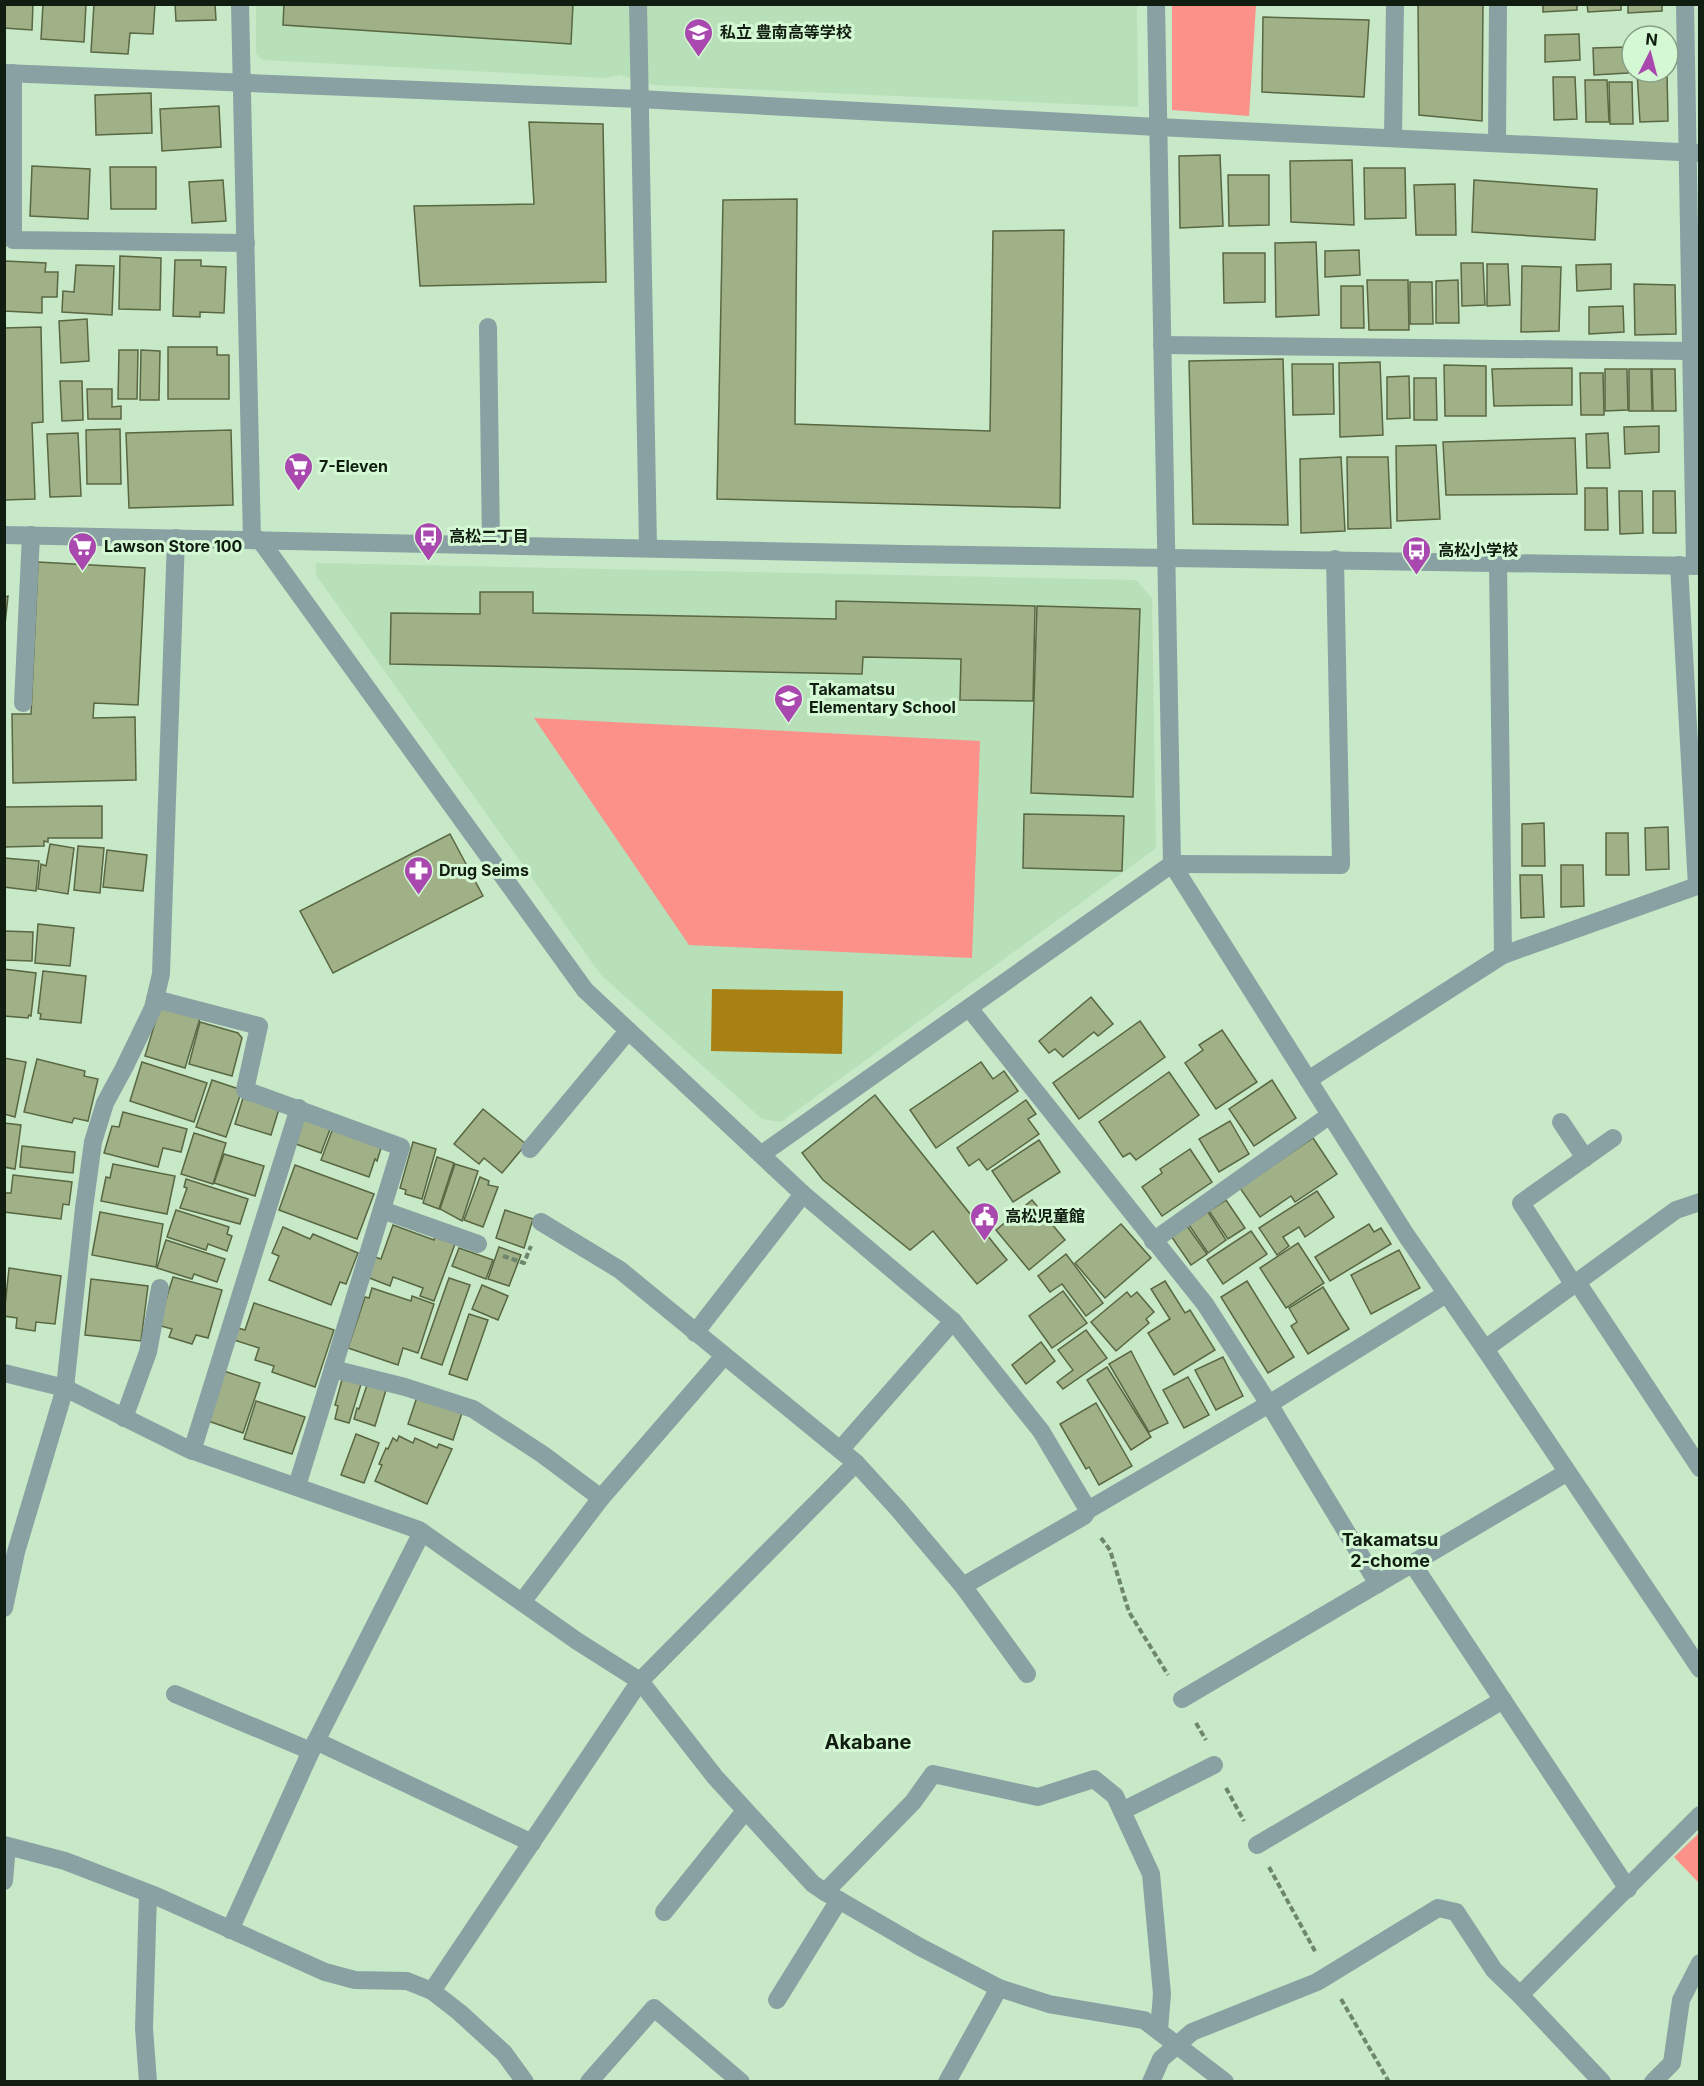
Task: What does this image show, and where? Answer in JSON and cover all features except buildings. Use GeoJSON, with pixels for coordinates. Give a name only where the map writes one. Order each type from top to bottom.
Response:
{"type":"FeatureCollection","features":[{"type":"Feature","properties":{"kind":"street"},"geometry":{"type":"LineString","coordinates":[[240,4],[256,540],[585,990],[803,1194],[953,1321],[1041,1431],[1088,1510]]}},
{"type":"Feature","properties":{"kind":"street"},"geometry":{"type":"LineString","coordinates":[[638,4],[648,548]]}},
{"type":"Feature","properties":{"kind":"street"},"geometry":{"type":"LineString","coordinates":[[1156,4],[1172,864],[1406,1235],[1700,1669]]}},
{"type":"Feature","properties":{"kind":"street"},"geometry":{"type":"LineString","coordinates":[[1393,137],[1395,4]]}},
{"type":"Feature","properties":{"kind":"street"},"geometry":{"type":"LineString","coordinates":[[1497,143],[1498,4]]}},
{"type":"Feature","properties":{"kind":"street"},"geometry":{"type":"LineString","coordinates":[[1308,1080],[1503,955],[1697,886],[1691,566],[1693,152],[1685,4]]}},
{"type":"Feature","properties":{"kind":"street"},"geometry":{"type":"LineString","coordinates":[[246,243],[13,240],[9,73],[639,99],[1157,127],[1693,152]]}},
{"type":"Feature","properties":{"kind":"street"},"geometry":{"type":"LineString","coordinates":[[488,327],[491,544]]}},
{"type":"Feature","properties":{"kind":"street"},"geometry":{"type":"LineString","coordinates":[[1162,345],[1691,351]]}},
{"type":"Feature","properties":{"kind":"street"},"geometry":{"type":"LineString","coordinates":[[4,535],[1691,566]]}},
{"type":"Feature","properties":{"kind":"street"},"geometry":{"type":"LineString","coordinates":[[23,703],[32,535]]}},
{"type":"Feature","properties":{"kind":"street"},"geometry":{"type":"LineString","coordinates":[[4,1608],[16,1552],[64,1388],[93,1142],[105,1103],[153,1008],[161,974],[176,538]]}},
{"type":"Feature","properties":{"kind":"street"},"geometry":{"type":"LineString","coordinates":[[762,1154],[1172,864],[1341,865],[1335,560]]}},
{"type":"Feature","properties":{"kind":"street"},"geometry":{"type":"LineString","coordinates":[[1498,562],[1503,955]]}},
{"type":"Feature","properties":{"kind":"street"},"geometry":{"type":"LineString","coordinates":[[155,999],[258,1026],[245,1090],[401,1147],[297,1486]]}},
{"type":"Feature","properties":{"kind":"street"},"geometry":{"type":"LineString","coordinates":[[969,1008],[1205,1304],[1269,1404],[1378,1584]]}},
{"type":"Feature","properties":{"kind":"street"},"geometry":{"type":"LineString","coordinates":[[530,1149],[628,1031]]}},
{"type":"Feature","properties":{"kind":"street"},"geometry":{"type":"LineString","coordinates":[[192,1451],[298,1108]]}},
{"type":"Feature","properties":{"kind":"street"},"geometry":{"type":"LineString","coordinates":[[1154,1241],[1330,1114]]}},
{"type":"Feature","properties":{"kind":"street"},"geometry":{"type":"LineString","coordinates":[[1562,1122],[1586,1158]]}},
{"type":"Feature","properties":{"kind":"street"},"geometry":{"type":"LineString","coordinates":[[1613,1138],[1521,1203],[1700,1468]]}},
{"type":"Feature","properties":{"kind":"street"},"geometry":{"type":"LineString","coordinates":[[695,1333],[803,1194]]}},
{"type":"Feature","properties":{"kind":"street"},"geometry":{"type":"LineString","coordinates":[[1485,1349],[1676,1210],[1700,1202]]}},
{"type":"Feature","properties":{"kind":"street"},"geometry":{"type":"LineString","coordinates":[[382,1210],[478,1244]]}},
{"type":"Feature","properties":{"kind":"street"},"geometry":{"type":"LineString","coordinates":[[541,1222],[620,1270],[856,1463],[963,1586],[1027,1674]]}},
{"type":"Feature","properties":{"kind":"street"},"geometry":{"type":"LineString","coordinates":[[124,1418],[148,1352],[160,1288]]}},
{"type":"Feature","properties":{"kind":"street"},"geometry":{"type":"LineString","coordinates":[[963,1586],[1084,1516],[1088,1510],[1269,1404],[1446,1294]]}},
{"type":"Feature","properties":{"kind":"street"},"geometry":{"type":"LineString","coordinates":[[840,1450],[953,1321]]}},
{"type":"Feature","properties":{"kind":"street"},"geometry":{"type":"LineString","coordinates":[[522,1602],[601,1498],[724,1356]]}},
{"type":"Feature","properties":{"kind":"street"},"geometry":{"type":"LineString","coordinates":[[333,1369],[405,1387],[473,1409],[542,1454],[601,1498]]}},
{"type":"Feature","properties":{"kind":"street"},"geometry":{"type":"LineString","coordinates":[[4,1373],[64,1388],[192,1451],[297,1486],[422,1532],[577,1641],[640,1681],[715,1778],[813,1884],[920,1947],[999,1988],[1049,2004],[1144,2020],[1225,2082]]}},
{"type":"Feature","properties":{"kind":"street"},"geometry":{"type":"LineString","coordinates":[[432,1992],[640,1681],[856,1463]]}},
{"type":"Feature","properties":{"kind":"street"},"geometry":{"type":"LineString","coordinates":[[1182,1699],[1566,1473]]}},
{"type":"Feature","properties":{"kind":"street"},"geometry":{"type":"LineString","coordinates":[[230,1930],[313,1746],[422,1532]]}},
{"type":"Feature","properties":{"kind":"street"},"geometry":{"type":"LineString","coordinates":[[1412,1563],[1628,1889]]}},
{"type":"Feature","properties":{"kind":"street"},"geometry":{"type":"LineString","coordinates":[[175,1694],[313,1746],[532,1843]]}},
{"type":"Feature","properties":{"kind":"street"},"geometry":{"type":"LineString","coordinates":[[1257,1845],[1503,1700]]}},
{"type":"Feature","properties":{"kind":"street"},"geometry":{"type":"LineString","coordinates":[[1122,1811],[1214,1765]]}},
{"type":"Feature","properties":{"kind":"street"},"geometry":{"type":"LineString","coordinates":[[777,2000],[832,1896],[913,1802],[933,1774],[1038,1797],[1094,1779],[1115,1796],[1151,1874],[1162,1994],[1159,2030]]}},
{"type":"Feature","properties":{"kind":"street"},"geometry":{"type":"LineString","coordinates":[[664,1912],[745,1810]]}},
{"type":"Feature","properties":{"kind":"street"},"geometry":{"type":"LineString","coordinates":[[1520,1995],[1700,1815]]}},
{"type":"Feature","properties":{"kind":"street"},"geometry":{"type":"LineString","coordinates":[[4,1881],[6,1846],[65,1861],[148,1894],[325,1972],[356,1980],[407,1981],[432,1992],[459,2012],[504,2053],[525,2082]]}},
{"type":"Feature","properties":{"kind":"street"},"geometry":{"type":"LineString","coordinates":[[148,1894],[144,2028],[148,2082]]}},
{"type":"Feature","properties":{"kind":"street"},"geometry":{"type":"LineString","coordinates":[[1151,2082],[1161,2059],[1192,2032],[1317,1982],[1438,1908],[1456,1912],[1494,1970],[1602,2082]]}},
{"type":"Feature","properties":{"kind":"street"},"geometry":{"type":"LineString","coordinates":[[1653,2082],[1672,2063],[1681,2000],[1700,1963]]}},
{"type":"Feature","properties":{"kind":"street"},"geometry":{"type":"LineString","coordinates":[[947,2082],[999,1988]]}},
{"type":"Feature","properties":{"kind":"street"},"geometry":{"type":"LineString","coordinates":[[589,2082],[654,2008],[741,2082]]}},
{"type":"Feature","properties":{"kind":"path"},"geometry":{"type":"LineString","coordinates":[[478,1244],[490,1252],[524,1263],[541,1222]]}},
{"type":"Feature","properties":{"kind":"path"},"geometry":{"type":"LineString","coordinates":[[1328,1976],[1389,2082]]}},
{"type":"Feature","properties":{"kind":"shaded area","name":"私立 豊南高等学校"},"geometry":{"type":"Polygon","coordinates":[[[256,5],[1137,5],[1138,107],[654,85],[620,75],[605,78],[263,60],[256,54],[256,5]]]}},
{"type":"Feature","properties":{"kind":"shaded area"},"geometry":{"type":"Polygon","coordinates":[[[1172,5],[1256,5],[1249,116],[1172,110],[1172,5]]]}},
{"type":"Feature","properties":{"kind":"shaded area","name":"Takamatsu Elementary School"},"geometry":{"type":"Polygon","coordinates":[[[316,563],[1136,580],[1152,598],[1156,848],[781,1122],[762,1119],[601,975],[316,575],[316,563]]]}},
{"type":"Feature","properties":{"kind":"shaded area"},"geometry":{"type":"Polygon","coordinates":[[[534,718],[980,741],[972,958],[689,945],[534,718]]]}},
{"type":"Feature","properties":{"kind":"shaded area"},"geometry":{"type":"Polygon","coordinates":[[[712,989],[843,991],[842,1054],[711,1051],[712,989]]]}},
{"type":"Feature","properties":{"kind":"shaded area"},"geometry":{"type":"Polygon","coordinates":[[[1699,1833],[1699,1883],[1674,1857],[1699,1833]]]}},
{"type":"Feature","properties":{"kind":"place","name":"私立 豊南高等学校"},"geometry":{"type":"Point","coordinates":[699,58]}},
{"type":"Feature","properties":{"kind":"place","name":"7-Eleven"},"geometry":{"type":"Point","coordinates":[298,492]}},
{"type":"Feature","properties":{"kind":"place","name":"高松二丁目"},"geometry":{"type":"Point","coordinates":[428,562]}},
{"type":"Feature","properties":{"kind":"place","name":"Lawson Store 100"},"geometry":{"type":"Point","coordinates":[83,572]}},
{"type":"Feature","properties":{"kind":"place","name":"高松小学校"},"geometry":{"type":"Point","coordinates":[1417,576]}},
{"type":"Feature","properties":{"kind":"place","name":"Takamatsu Elementary School"},"geometry":{"type":"Point","coordinates":[788,724]}},
{"type":"Feature","properties":{"kind":"place","name":"Drug Seims"},"geometry":{"type":"Point","coordinates":[418,896]}},
{"type":"Feature","properties":{"kind":"place","name":"高松児童館"},"geometry":{"type":"Point","coordinates":[984,1242]}},
{"type":"Feature","properties":{"kind":"district","name":"Takamatsu 2-chome"},"geometry":{"type":"Point","coordinates":[1390,1550]}},
{"type":"Feature","properties":{"kind":"district","name":"Akabane"},"geometry":{"type":"Point","coordinates":[868,1742]}}]}
